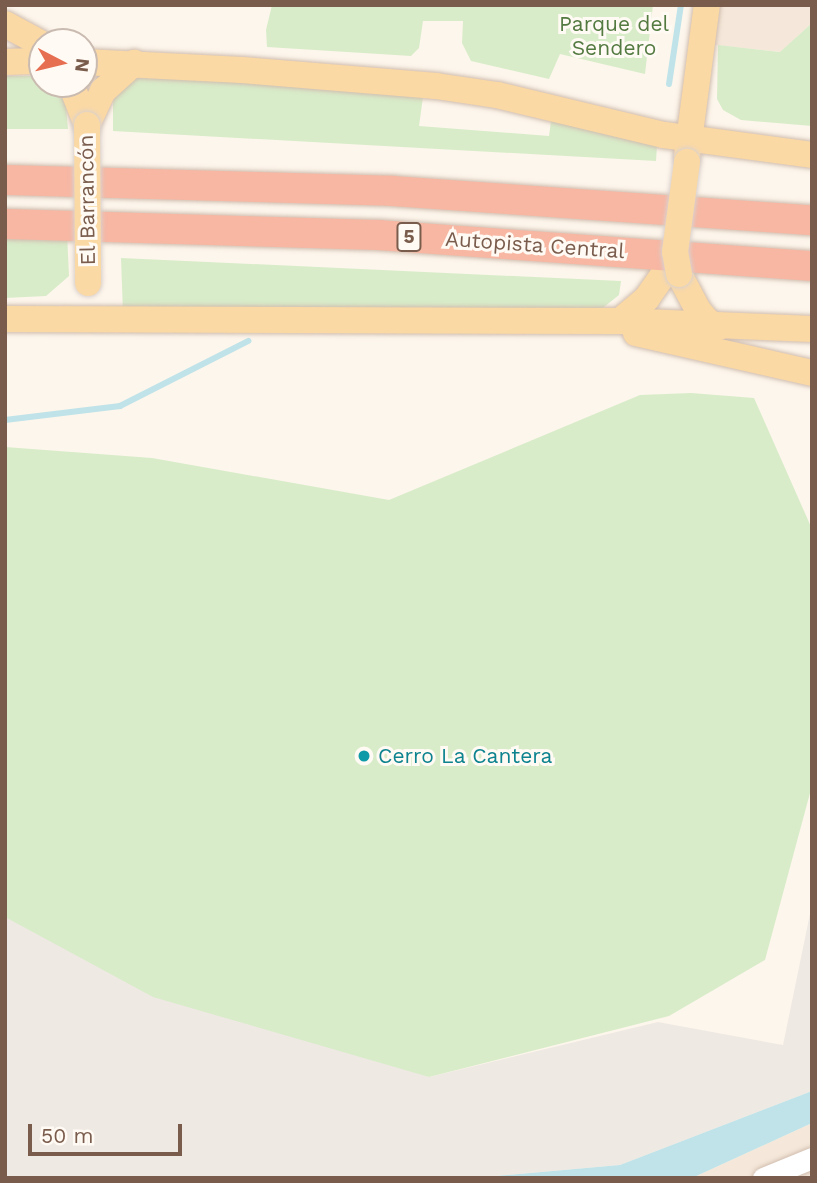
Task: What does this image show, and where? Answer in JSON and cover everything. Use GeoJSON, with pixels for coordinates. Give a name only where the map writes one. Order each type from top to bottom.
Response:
{"type":"FeatureCollection","features":[{"type":"Feature","properties":{"kind":"highway","name":"5"},"geometry":{"type":"LineString","coordinates":[[5,180],[393,191],[812,220]]}},
{"type":"Feature","properties":{"kind":"highway","name":"Autopista Central"},"geometry":{"type":"LineString","coordinates":[[5,224],[268,230],[393,236],[812,266]]}},
{"type":"Feature","properties":{"kind":"main road"},"geometry":{"type":"LineString","coordinates":[[620,321],[647,298],[673,266],[707,5]]}},
{"type":"Feature","properties":{"kind":"main road"},"geometry":{"type":"LineString","coordinates":[[5,23],[28,36]]}},
{"type":"Feature","properties":{"kind":"main road"},"geometry":{"type":"LineString","coordinates":[[5,62],[28,61]]}},
{"type":"Feature","properties":{"kind":"main road"},"geometry":{"type":"LineString","coordinates":[[98,62],[436,86],[497,95],[642,129],[688,150],[812,155]]}},
{"type":"Feature","properties":{"kind":"main road"},"geometry":{"type":"LineString","coordinates":[[83,103],[134,63]]}},
{"type":"Feature","properties":{"kind":"main road"},"geometry":{"type":"LineString","coordinates":[[642,129],[673,115],[698,87]]}},
{"type":"Feature","properties":{"kind":"main road","name":"El Barrancón"},"geometry":{"type":"LineString","coordinates":[[83,103],[89,320]]}},
{"type":"Feature","properties":{"kind":"main road"},"geometry":{"type":"LineString","coordinates":[[673,266],[708,322],[812,371]]}},
{"type":"Feature","properties":{"kind":"main road"},"geometry":{"type":"LineString","coordinates":[[5,319],[708,322],[812,329]]}},
{"type":"Feature","properties":{"kind":"main road"},"geometry":{"type":"LineString","coordinates":[[544,321],[697,345],[812,371]]}},
{"type":"Feature","properties":{"kind":"street"},"geometry":{"type":"LineString","coordinates":[[763,1178],[812,1158]]}},
{"type":"Feature","properties":{"kind":"shaded area"},"geometry":{"type":"Polygon","coordinates":[[[718,5],[812,5],[812,23],[781,52],[714,45],[718,5]]]}},
{"type":"Feature","properties":{"kind":"shaded area"},"geometry":{"type":"Polygon","coordinates":[[[812,904],[812,1091],[620,1165],[475,1178],[5,1178],[5,917],[429,1077],[658,1022],[783,1045],[812,904]]]}},
{"type":"Feature","properties":{"kind":"shaded area"},"geometry":{"type":"Polygon","coordinates":[[[812,1123],[812,1178],[692,1178],[812,1123]]]}},
{"type":"Feature","properties":{"kind":"green space","name":"Parque del Sendero"},"geometry":{"type":"Polygon","coordinates":[[[272,5],[653,5],[645,74],[560,54],[549,79],[471,61],[462,43],[463,21],[423,21],[419,48],[411,56],[267,47],[266,30],[272,5]]]}},
{"type":"Feature","properties":{"kind":"green space"},"geometry":{"type":"Polygon","coordinates":[[[812,23],[812,126],[741,120],[723,110],[717,99],[718,45],[780,52],[812,23]]]}},
{"type":"Feature","properties":{"kind":"green space"},"geometry":{"type":"Polygon","coordinates":[[[5,76],[28,76],[28,98],[62,98],[66,106],[68,129],[5,129],[5,76]]]}},
{"type":"Feature","properties":{"kind":"green space"},"geometry":{"type":"Polygon","coordinates":[[[131,77],[424,90],[419,126],[549,136],[552,114],[657,146],[656,161],[113,131],[113,102],[117,92],[131,77]]]}},
{"type":"Feature","properties":{"kind":"green space"},"geometry":{"type":"Polygon","coordinates":[[[5,232],[67,232],[69,276],[46,296],[5,298],[5,232]]]}},
{"type":"Feature","properties":{"kind":"green space"},"geometry":{"type":"Polygon","coordinates":[[[121,258],[621,281],[619,295],[599,311],[123,313],[121,258]]]}},
{"type":"Feature","properties":{"kind":"green space"},"geometry":{"type":"Polygon","coordinates":[[[691,393],[754,398],[812,529],[810,793],[765,960],[669,1016],[429,1077],[153,997],[5,917],[5,447],[152,458],[389,500],[640,395],[691,393]]]}},
{"type":"Feature","properties":{"kind":"water"},"geometry":{"type":"Polygon","coordinates":[[[812,1091],[812,1123],[692,1178],[475,1178],[620,1165],[812,1091]]]}},
{"type":"Feature","properties":{"kind":"waterway"},"geometry":{"type":"LineString","coordinates":[[669,84],[681,5]]}},
{"type":"Feature","properties":{"kind":"waterway"},"geometry":{"type":"LineString","coordinates":[[5,420],[120,406],[248,341]]}},
{"type":"Feature","properties":{"kind":"place","name":"Cerro La Cantera"},"geometry":{"type":"Point","coordinates":[364,756]}}]}
